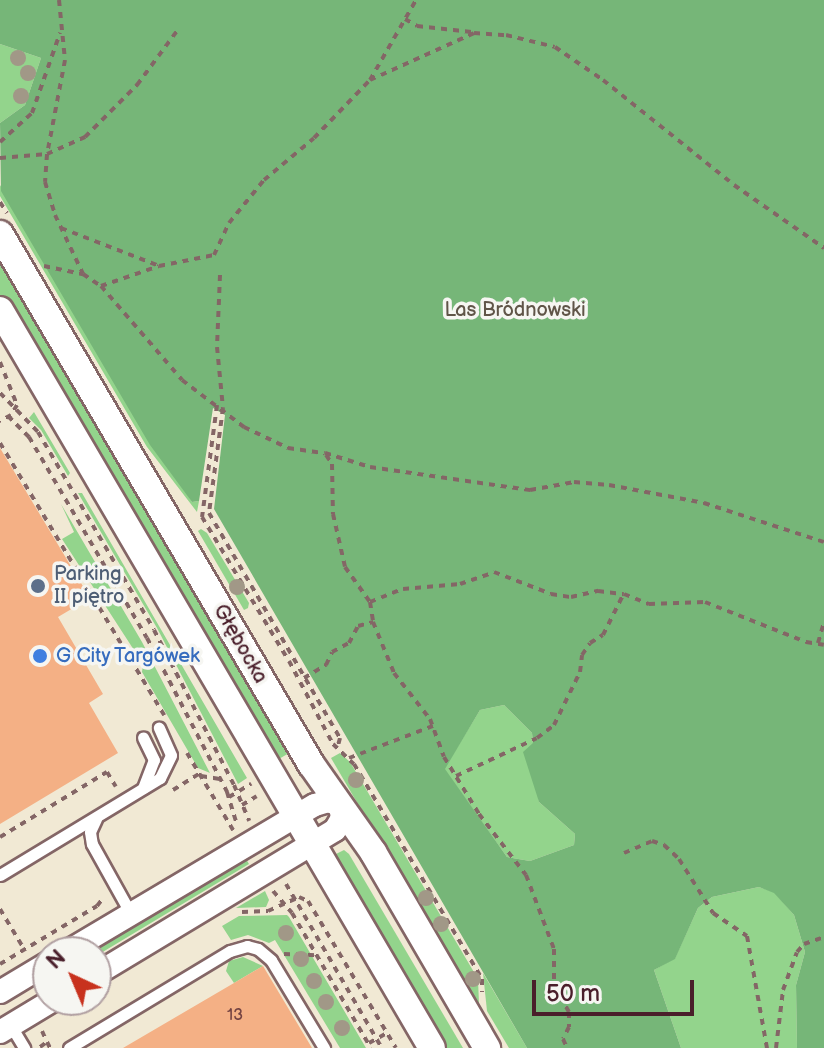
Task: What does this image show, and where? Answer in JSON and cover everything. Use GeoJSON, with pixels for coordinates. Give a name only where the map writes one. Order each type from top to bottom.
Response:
{"type":"FeatureCollection","features":[{"type":"Feature","properties":{"kind":"street","name":"Głębocka"},"geometry":{"type":"LineString","coordinates":[[0,234],[304,753],[373,852],[487,1048]]}},
{"type":"Feature","properties":{"kind":"street","name":"Głębocka"},"geometry":{"type":"LineString","coordinates":[[0,310],[432,1048]]}},
{"type":"Feature","properties":{"kind":"street"},"geometry":{"type":"LineString","coordinates":[[94,936],[324,801],[340,805],[340,825],[313,844],[112,964]]}},
{"type":"Feature","properties":{"kind":"street"},"geometry":{"type":"LineString","coordinates":[[0,992],[32,973]]}},
{"type":"Feature","properties":{"kind":"street"},"geometry":{"type":"LineString","coordinates":[[5,1029],[32,1013]]}},
{"type":"Feature","properties":{"kind":"lane"},"geometry":{"type":"LineString","coordinates":[[0,875],[160,778],[170,763],[170,748],[163,724]]}},
{"type":"Feature","properties":{"kind":"lane"},"geometry":{"type":"LineString","coordinates":[[140,791],[149,778],[154,760],[143,737]]}},
{"type":"Feature","properties":{"kind":"lane"},"geometry":{"type":"LineString","coordinates":[[102,814],[90,832],[93,848],[131,914]]}},
{"type":"Feature","properties":{"kind":"lane"},"geometry":{"type":"LineString","coordinates":[[61,838],[79,837],[93,848]]}},
{"type":"Feature","properties":{"kind":"lane"},"geometry":{"type":"LineString","coordinates":[[69,1048],[238,947],[254,947],[271,960],[324,1048]]}},
{"type":"Feature","properties":{"kind":"lane"},"geometry":{"type":"LineString","coordinates":[[5,1029],[24,1048]]}},
{"type":"Feature","properties":{"kind":"path"},"geometry":{"type":"LineString","coordinates":[[59,0],[65,60],[47,154],[45,182],[61,228],[83,274]]}},
{"type":"Feature","properties":{"kind":"path"},"geometry":{"type":"LineString","coordinates":[[101,286],[159,266],[214,255],[229,223],[264,180],[314,138],[370,80],[416,0]]}},
{"type":"Feature","properties":{"kind":"path"},"geometry":{"type":"LineString","coordinates":[[405,19],[417,26],[506,35],[555,47],[603,80],[734,185],[824,248]]}},
{"type":"Feature","properties":{"kind":"path"},"geometry":{"type":"LineString","coordinates":[[0,142],[32,113],[61,31]]}},
{"type":"Feature","properties":{"kind":"path"},"geometry":{"type":"LineString","coordinates":[[0,158],[47,154],[85,137],[137,85],[177,31]]}},
{"type":"Feature","properties":{"kind":"path"},"geometry":{"type":"LineString","coordinates":[[370,80],[474,33]]}},
{"type":"Feature","properties":{"kind":"path"},"geometry":{"type":"LineString","coordinates":[[61,228],[159,266]]}},
{"type":"Feature","properties":{"kind":"path"},"geometry":{"type":"LineString","coordinates":[[37,264],[83,274],[101,286],[182,380],[264,437],[288,448],[325,453],[370,467],[530,490],[574,482],[609,485],[704,503],[824,542]]}},
{"type":"Feature","properties":{"kind":"path"},"geometry":{"type":"LineString","coordinates":[[220,275],[217,347],[223,408],[208,512],[303,679],[337,749],[349,758],[482,979]]}},
{"type":"Feature","properties":{"kind":"path"},"geometry":{"type":"LineString","coordinates":[[0,362],[16,401],[15,410],[3,418],[27,434],[150,643],[229,797],[241,835]]}},
{"type":"Feature","properties":{"kind":"path"},"geometry":{"type":"LineString","coordinates":[[0,393],[38,432],[100,538],[157,637],[238,791],[251,825]]}},
{"type":"Feature","properties":{"kind":"path"},"geometry":{"type":"LineString","coordinates":[[217,404],[202,516],[341,739],[337,749],[329,754]]}},
{"type":"Feature","properties":{"kind":"path"},"geometry":{"type":"LineString","coordinates":[[0,443],[39,504],[163,724]]}},
{"type":"Feature","properties":{"kind":"path"},"geometry":{"type":"LineString","coordinates":[[325,453],[332,464],[333,514],[345,567],[370,602],[373,622],[394,673],[419,702],[433,726],[444,757],[479,814],[526,875],[554,949],[554,986],[569,1012],[569,1027],[563,1039],[567,1048]]}},
{"type":"Feature","properties":{"kind":"path"},"geometry":{"type":"LineString","coordinates":[[370,602],[403,589],[460,584],[494,572],[551,594],[571,597],[598,591],[624,594],[649,604],[705,602],[821,644],[824,622]]}},
{"type":"Feature","properties":{"kind":"path"},"geometry":{"type":"LineString","coordinates":[[456,776],[537,738],[554,725],[580,672],[582,655],[590,643],[603,635],[624,594]]}},
{"type":"Feature","properties":{"kind":"path"},"geometry":{"type":"LineString","coordinates":[[303,679],[326,665],[332,652],[349,643],[358,626],[373,622]]}},
{"type":"Feature","properties":{"kind":"path"},"geometry":{"type":"LineString","coordinates":[[349,758],[433,726]]}},
{"type":"Feature","properties":{"kind":"path"},"geometry":{"type":"LineString","coordinates":[[183,747],[233,830]]}},
{"type":"Feature","properties":{"kind":"path"},"geometry":{"type":"LineString","coordinates":[[201,776],[220,779]]}},
{"type":"Feature","properties":{"kind":"path"},"geometry":{"type":"LineString","coordinates":[[229,797],[251,784]]}},
{"type":"Feature","properties":{"kind":"path"},"geometry":{"type":"LineString","coordinates":[[242,805],[257,796]]}},
{"type":"Feature","properties":{"kind":"path"},"geometry":{"type":"LineString","coordinates":[[624,853],[652,841],[664,845],[679,859],[713,913],[747,936],[767,1048]]}},
{"type":"Feature","properties":{"kind":"path"},"geometry":{"type":"LineString","coordinates":[[284,881],[382,1048]]}},
{"type":"Feature","properties":{"kind":"path"},"geometry":{"type":"LineString","coordinates":[[271,887],[292,913],[370,1046],[387,1033]]}},
{"type":"Feature","properties":{"kind":"path"},"geometry":{"type":"LineString","coordinates":[[0,964],[97,906],[117,888]]}},
{"type":"Feature","properties":{"kind":"path"},"geometry":{"type":"LineString","coordinates":[[294,898],[302,897],[311,903],[396,1048]]}},
{"type":"Feature","properties":{"kind":"path"},"geometry":{"type":"LineString","coordinates":[[0,909],[24,949]]}},
{"type":"Feature","properties":{"kind":"path"},"geometry":{"type":"LineString","coordinates":[[776,1048],[783,990],[797,952],[804,944],[824,937]]}},
{"type":"Feature","properties":{"kind":"path"},"geometry":{"type":"LineString","coordinates":[[271,960],[285,954],[317,955]]}},
{"type":"Feature","properties":{"kind":"path"},"geometry":{"type":"LineString","coordinates":[[40,1047],[47,1042],[50,1048]]}},
{"type":"Feature","properties":{"kind":"green space","name":"Las Bródnowski"},"geometry":{"type":"Polygon","coordinates":[[[0,0],[824,0],[824,1048],[797,1048],[796,985],[805,952],[794,915],[774,893],[759,887],[712,897],[698,908],[675,959],[654,970],[681,1048],[527,1048],[214,509],[225,415],[213,408],[199,501],[192,502],[150,445],[1,191],[0,123],[25,105],[41,58],[0,44],[0,0]],[[504,705],[480,710],[445,769],[507,857],[530,861],[574,845],[575,834],[539,802],[523,752],[533,743],[532,733],[504,705]]]}},
{"type":"Feature","properties":{"kind":"green space"},"geometry":{"type":"Polygon","coordinates":[[[0,44],[41,58],[25,105],[0,123],[0,44]]]}},
{"type":"Feature","properties":{"kind":"green space"},"geometry":{"type":"Polygon","coordinates":[[[0,185],[192,502],[199,501],[197,512],[147,447],[0,196],[0,185]]]}},
{"type":"Feature","properties":{"kind":"green space"},"geometry":{"type":"Polygon","coordinates":[[[0,256],[288,754],[259,770],[0,322],[0,256]]]}},
{"type":"Feature","properties":{"kind":"green space"},"geometry":{"type":"Polygon","coordinates":[[[34,412],[70,473],[68,476],[41,430],[29,418],[34,412]]]}},
{"type":"Feature","properties":{"kind":"green space"},"geometry":{"type":"Polygon","coordinates":[[[78,493],[82,493],[247,778],[238,784],[157,628],[78,493]]]}},
{"type":"Feature","properties":{"kind":"green space"},"geometry":{"type":"Polygon","coordinates":[[[61,504],[142,642],[210,773],[198,768],[142,672],[143,664],[62,539],[74,532],[61,504]]]}},
{"type":"Feature","properties":{"kind":"green space"},"geometry":{"type":"Polygon","coordinates":[[[201,529],[207,533],[249,603],[248,608],[244,610],[198,531],[201,529]]]}},
{"type":"Feature","properties":{"kind":"green space"},"geometry":{"type":"Polygon","coordinates":[[[504,705],[532,733],[539,802],[575,834],[574,845],[530,861],[507,857],[444,769],[480,710],[504,705]]]}},
{"type":"Feature","properties":{"kind":"green space"},"geometry":{"type":"Polygon","coordinates":[[[340,753],[350,762],[478,979],[479,1004],[476,1006],[331,758],[340,753]]]}},
{"type":"Feature","properties":{"kind":"green space"},"geometry":{"type":"Polygon","coordinates":[[[344,850],[463,1048],[445,1048],[337,861],[336,854],[344,850]]]}},
{"type":"Feature","properties":{"kind":"green space"},"geometry":{"type":"Polygon","coordinates":[[[246,859],[249,864],[112,946],[112,939],[246,859]]]}},
{"type":"Feature","properties":{"kind":"green space"},"geometry":{"type":"Polygon","coordinates":[[[759,887],[774,892],[794,915],[805,952],[796,985],[797,1048],[681,1048],[654,970],[675,958],[698,908],[712,897],[759,887]]]}},
{"type":"Feature","properties":{"kind":"green space"},"geometry":{"type":"Polygon","coordinates":[[[265,891],[269,900],[266,907],[236,908],[265,891]]]}},
{"type":"Feature","properties":{"kind":"green space"},"geometry":{"type":"Polygon","coordinates":[[[287,915],[366,1048],[340,1048],[275,940],[269,943],[248,935],[231,940],[222,926],[239,916],[287,915]]]}},
{"type":"Feature","properties":{"kind":"green space"},"geometry":{"type":"Polygon","coordinates":[[[243,957],[263,966],[234,983],[226,971],[229,961],[243,957]]]}},
{"type":"Feature","properties":{"kind":"green space"},"geometry":{"type":"Polygon","coordinates":[[[483,973],[527,1048],[509,1048],[487,1011],[483,973]]]}},
{"type":"Feature","properties":{"kind":"green space"},"geometry":{"type":"Polygon","coordinates":[[[0,978],[32,978],[32,985],[0,985],[0,978]]]}},
{"type":"Feature","properties":{"kind":"building","name":"G City Targówek"},"geometry":{"type":"Polygon","coordinates":[[[0,448],[90,598],[58,617],[103,694],[89,703],[118,753],[0,824],[0,448]]]}},
{"type":"Feature","properties":{"kind":"building"},"geometry":{"type":"Polygon","coordinates":[[[263,966],[312,1048],[123,1048],[234,983],[263,966]]]}},
{"type":"Feature","properties":{"kind":"place","name":"Parking II piętro"},"geometry":{"type":"Point","coordinates":[38,586]}},
{"type":"Feature","properties":{"kind":"place","name":"G City Targówek"},"geometry":{"type":"Point","coordinates":[40,656]}}]}
